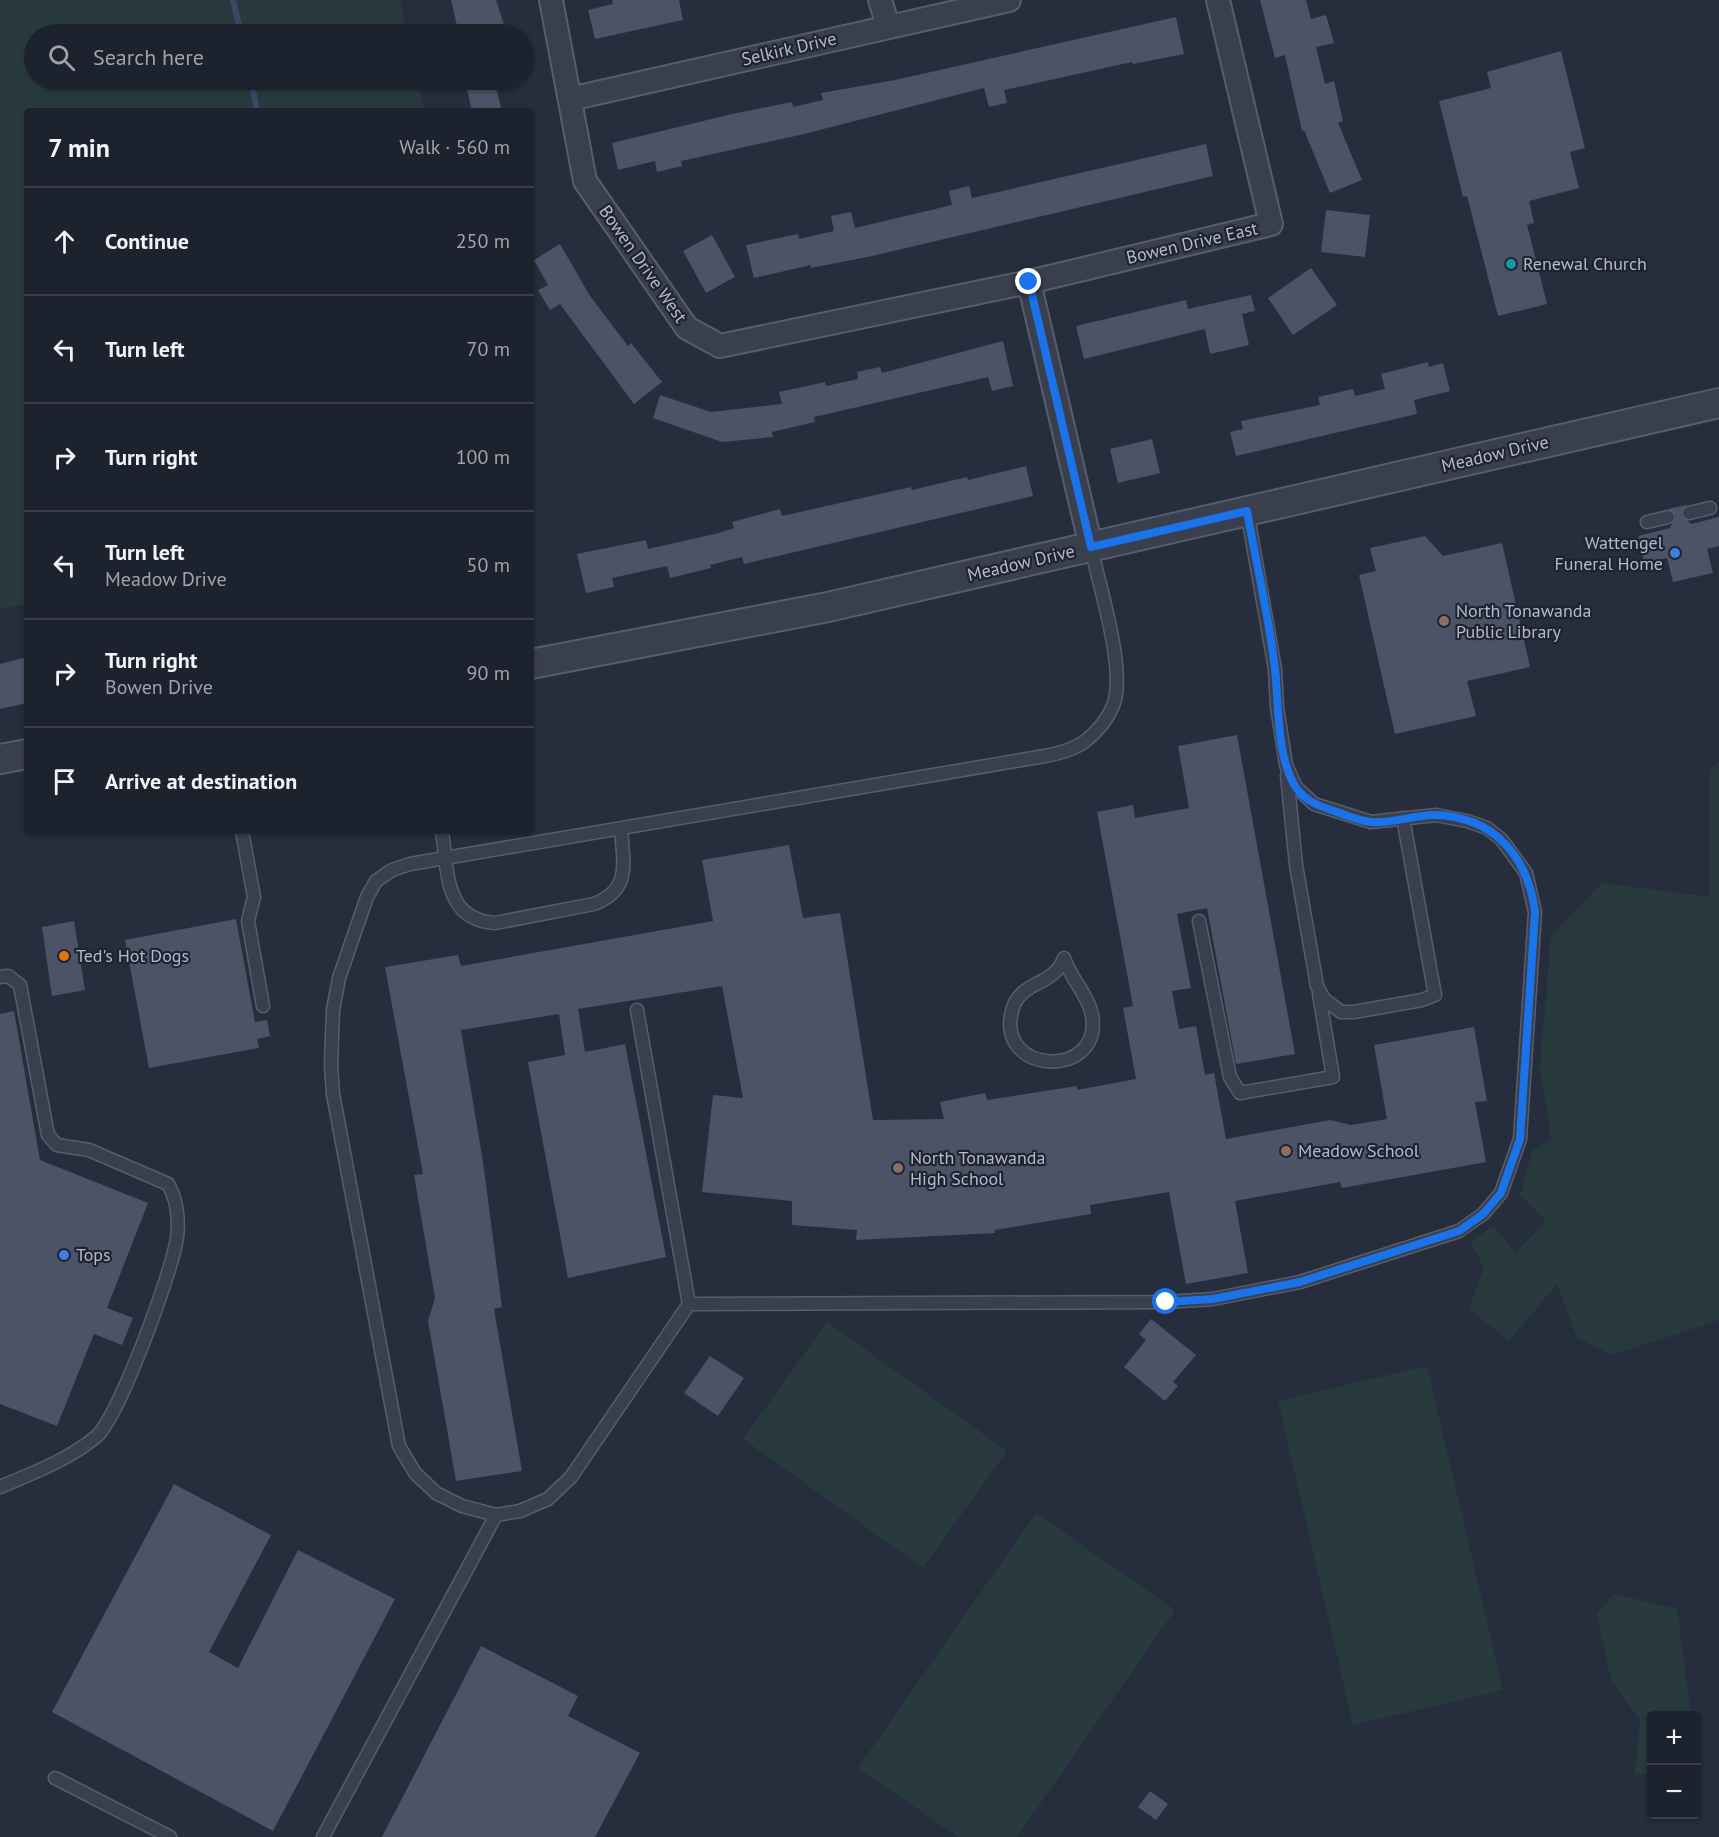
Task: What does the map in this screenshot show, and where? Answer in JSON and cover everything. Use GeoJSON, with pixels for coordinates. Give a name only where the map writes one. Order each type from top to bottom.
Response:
{"type":"FeatureCollection","features":[{"type":"Feature","properties":{"kind":"street","name":"Bowen Drive West"},"geometry":{"type":"LineString","coordinates":[[551,0],[585,181],[687,328],[720,346],[1029,282]]}},
{"type":"Feature","properties":{"kind":"street"},"geometry":{"type":"LineString","coordinates":[[880,0],[888,26]]}},
{"type":"Feature","properties":{"kind":"street","name":"Selkirk Drive"},"geometry":{"type":"LineString","coordinates":[[570,99],[1009,0]]}},
{"type":"Feature","properties":{"kind":"street","name":"Bowen Drive East"},"geometry":{"type":"LineString","coordinates":[[1029,282],[1271,224],[1218,0]]}},
{"type":"Feature","properties":{"kind":"street"},"geometry":{"type":"LineString","coordinates":[[1029,282],[1091,547]]}},
{"type":"Feature","properties":{"kind":"street","name":"Meadow Drive"},"geometry":{"type":"LineString","coordinates":[[534,663],[805,612],[1719,403]]}},
{"type":"Feature","properties":{"kind":"street"},"geometry":{"type":"LineString","coordinates":[[0,759],[24,755]]}},
{"type":"Feature","properties":{"kind":"lane"},"geometry":{"type":"LineString","coordinates":[[1689,513],[1710,508]]}},
{"type":"Feature","properties":{"kind":"lane"},"geometry":{"type":"LineString","coordinates":[[1199,921],[1230,1077],[1240,1093],[1333,1077],[1296,865],[1286,765],[1277,707],[1275,669],[1247,511]]}},
{"type":"Feature","properties":{"kind":"lane"},"geometry":{"type":"LineString","coordinates":[[1647,522],[1668,517]]}},
{"type":"Feature","properties":{"kind":"lane"},"geometry":{"type":"LineString","coordinates":[[637,1010],[688,1304],[571,1477],[548,1499],[520,1511],[496,1515],[462,1506],[436,1493],[415,1473],[399,1446],[333,1094],[333,1010],[339,978],[367,897],[376,881],[392,870],[410,864],[446,860],[1038,758],[1059,753],[1083,742],[1102,726],[1113,705],[1118,681],[1114,651],[1091,547]]}},
{"type":"Feature","properties":{"kind":"lane"},"geometry":{"type":"LineString","coordinates":[[688,1304],[1190,1301],[1300,1282],[1459,1231],[1473,1223],[1501,1193],[1520,1139],[1534,924],[1532,893],[1526,873],[1516,856],[1487,828],[1436,815],[1371,822],[1314,804],[1296,788],[1286,765]]}},
{"type":"Feature","properties":{"kind":"lane"},"geometry":{"type":"LineString","coordinates":[[1317,986],[1331,1006],[1341,1012],[1354,1012],[1422,1000],[1435,995],[1403,818]]}},
{"type":"Feature","properties":{"kind":"lane"},"geometry":{"type":"LineString","coordinates":[[442,834],[451,891],[459,908],[481,922],[495,923],[594,904],[607,899],[617,891],[622,878],[621,829]]}},
{"type":"Feature","properties":{"kind":"lane"},"geometry":{"type":"LineString","coordinates":[[243,834],[254,897],[248,921],[263,1006]]}},
{"type":"Feature","properties":{"kind":"lane"},"geometry":{"type":"LineString","coordinates":[[1064,958],[1069,974],[1089,1003],[1092,1030],[1085,1046],[1073,1057],[1059,1062],[1045,1062],[1029,1057],[1017,1045],[1011,1029],[1011,1011],[1017,999],[1027,988],[1055,975],[1064,958]]}},
{"type":"Feature","properties":{"kind":"lane"},"geometry":{"type":"LineString","coordinates":[[0,977],[8,976],[20,985],[48,1135],[57,1145],[89,1150],[168,1184],[177,1214],[177,1237],[162,1294],[120,1393],[98,1435],[65,1457],[0,1487]]}},
{"type":"Feature","properties":{"kind":"lane"},"geometry":{"type":"LineString","coordinates":[[323,1837],[496,1515]]}},
{"type":"Feature","properties":{"kind":"lane"},"geometry":{"type":"LineString","coordinates":[[55,1778],[170,1837]]}},
{"type":"Feature","properties":{"kind":"shaded area"},"geometry":{"type":"Polygon","coordinates":[[[0,0],[400,0],[405,24],[24,24],[24,90],[420,90],[424,108],[24,108],[24,605],[0,609],[0,0]]]}},
{"type":"Feature","properties":{"kind":"shaded area"},"geometry":{"type":"Polygon","coordinates":[[[1719,762],[1719,1320],[1612,1355],[1577,1338],[1557,1284],[1509,1341],[1469,1309],[1484,1268],[1470,1241],[1494,1226],[1515,1253],[1546,1221],[1520,1195],[1532,1151],[1551,1139],[1540,1067],[1551,936],[1602,883],[1710,897],[1710,769],[1719,762]]]}},
{"type":"Feature","properties":{"kind":"shaded area"},"geometry":{"type":"Polygon","coordinates":[[[827,1322],[1007,1451],[923,1568],[743,1439],[827,1322]]]}},
{"type":"Feature","properties":{"kind":"shaded area"},"geometry":{"type":"Polygon","coordinates":[[[1427,1366],[1503,1690],[1353,1725],[1278,1401],[1427,1366]]]}},
{"type":"Feature","properties":{"kind":"shaded area"},"geometry":{"type":"Polygon","coordinates":[[[1036,1513],[1175,1610],[1017,1837],[958,1837],[858,1768],[1036,1513]]]}},
{"type":"Feature","properties":{"kind":"shaded area"},"geometry":{"type":"Polygon","coordinates":[[[1614,1594],[1677,1609],[1690,1711],[1647,1711],[1647,1773],[1635,1775],[1640,1720],[1611,1680],[1597,1614],[1614,1594]]]}},
{"type":"Feature","properties":{"kind":"building"},"geometry":{"type":"Polygon","coordinates":[[[451,0],[496,0],[504,24],[457,24],[451,0]]]}},
{"type":"Feature","properties":{"kind":"building"},"geometry":{"type":"Polygon","coordinates":[[[612,0],[679,0],[683,20],[595,39],[588,10],[613,4],[612,0]]]}},
{"type":"Feature","properties":{"kind":"building"},"geometry":{"type":"Polygon","coordinates":[[[1260,0],[1306,0],[1311,19],[1326,15],[1334,43],[1316,47],[1325,84],[1334,81],[1343,121],[1338,123],[1362,180],[1330,193],[1304,130],[1302,131],[1285,55],[1275,58],[1260,0]]]}},
{"type":"Feature","properties":{"kind":"building"},"geometry":{"type":"Polygon","coordinates":[[[1176,17],[1184,54],[1133,64],[1132,62],[1004,90],[1007,103],[989,107],[984,88],[800,135],[681,161],[682,166],[657,172],[655,161],[618,170],[612,143],[792,102],[793,107],[823,100],[821,93],[895,80],[1176,17]]]}},
{"type":"Feature","properties":{"kind":"building"},"geometry":{"type":"Polygon","coordinates":[[[1561,51],[1585,148],[1570,152],[1579,188],[1529,201],[1534,223],[1527,225],[1547,304],[1498,316],[1467,196],[1463,197],[1439,101],[1491,88],[1487,72],[1561,51]]]}},
{"type":"Feature","properties":{"kind":"building"},"geometry":{"type":"Polygon","coordinates":[[[467,90],[497,90],[501,108],[471,108],[467,90]]]}},
{"type":"Feature","properties":{"kind":"building"},"geometry":{"type":"Polygon","coordinates":[[[1206,144],[1213,176],[872,256],[811,268],[811,265],[754,278],[746,245],[798,234],[799,239],[834,231],[831,216],[851,212],[855,228],[952,205],[949,191],[969,186],[972,198],[1206,144]]]}},
{"type":"Feature","properties":{"kind":"building"},"geometry":{"type":"Polygon","coordinates":[[[1326,210],[1370,215],[1365,257],[1321,252],[1326,210]]]}},
{"type":"Feature","properties":{"kind":"building"},"geometry":{"type":"Polygon","coordinates":[[[712,235],[735,277],[706,293],[683,251],[712,235]]]}},
{"type":"Feature","properties":{"kind":"building"},"geometry":{"type":"Polygon","coordinates":[[[560,244],[590,296],[628,346],[631,343],[662,382],[634,404],[560,304],[550,310],[538,290],[548,285],[534,260],[560,244]]]}},
{"type":"Feature","properties":{"kind":"building"},"geometry":{"type":"Polygon","coordinates":[[[1311,268],[1337,305],[1293,335],[1268,298],[1311,268]]]}},
{"type":"Feature","properties":{"kind":"building"},"geometry":{"type":"Polygon","coordinates":[[[1251,295],[1255,311],[1242,314],[1249,345],[1210,354],[1205,329],[1084,359],[1076,326],[1186,300],[1188,309],[1251,295]]]}},
{"type":"Feature","properties":{"kind":"building"},"geometry":{"type":"Polygon","coordinates":[[[1003,341],[1013,386],[992,391],[988,377],[814,417],[815,422],[772,432],[773,437],[722,442],[653,418],[660,395],[711,412],[782,404],[779,392],[825,382],[826,386],[858,379],[857,372],[880,367],[882,373],[1003,341]]]}},
{"type":"Feature","properties":{"kind":"building"},"geometry":{"type":"Polygon","coordinates":[[[1428,362],[1429,367],[1443,363],[1450,391],[1414,400],[1417,414],[1236,456],[1230,432],[1243,429],[1241,421],[1320,405],[1318,397],[1353,389],[1355,396],[1385,389],[1381,374],[1428,362]]]}},
{"type":"Feature","properties":{"kind":"building"},"geometry":{"type":"Polygon","coordinates":[[[1152,439],[1160,473],[1118,483],[1110,449],[1152,439]]]}},
{"type":"Feature","properties":{"kind":"building"},"geometry":{"type":"Polygon","coordinates":[[[1026,466],[1033,496],[744,564],[742,557],[710,565],[711,568],[670,578],[667,566],[612,578],[614,587],[586,593],[577,554],[646,540],[648,549],[719,533],[734,528],[732,522],[780,509],[782,516],[911,487],[912,490],[967,477],[968,480],[1026,466]]]}},
{"type":"Feature","properties":{"kind":"building","name":"Wattengel Funeral Home"},"geometry":{"type":"Polygon","coordinates":[[[1687,505],[1681,514],[1691,524],[1719,517],[1719,546],[1707,549],[1713,573],[1673,582],[1667,558],[1644,563],[1638,536],[1670,528],[1676,516],[1668,509],[1687,505]]]}},
{"type":"Feature","properties":{"kind":"building","name":"North Tonawanda Public Library"},"geometry":{"type":"Polygon","coordinates":[[[1425,536],[1443,556],[1502,543],[1530,667],[1467,681],[1476,716],[1395,734],[1359,575],[1376,571],[1370,548],[1425,536]]]}},
{"type":"Feature","properties":{"kind":"building"},"geometry":{"type":"Polygon","coordinates":[[[24,658],[24,704],[0,709],[0,664],[24,658]]]}},
{"type":"Feature","properties":{"kind":"building","name":"North Tonawanda High School"},"geometry":{"type":"Polygon","coordinates":[[[1237,735],[1295,1054],[1236,1064],[1207,908],[1177,914],[1191,988],[1172,991],[1179,1029],[1196,1026],[1205,1075],[1214,1073],[1226,1139],[1330,1120],[1351,1125],[1387,1119],[1374,1045],[1474,1027],[1487,1101],[1475,1102],[1486,1162],[1342,1188],[1340,1182],[1235,1201],[1248,1273],[1186,1284],[1169,1192],[1090,1205],[1091,1214],[995,1230],[995,1233],[856,1240],[857,1230],[792,1225],[792,1201],[702,1192],[713,1095],[743,1098],[722,986],[578,1009],[585,1052],[625,1044],[666,1257],[568,1278],[528,1062],[565,1055],[559,1014],[461,1030],[483,1162],[502,1307],[494,1309],[522,1471],[456,1481],[428,1321],[435,1298],[414,1175],[423,1174],[385,967],[458,955],[461,966],[713,921],[702,860],[789,845],[803,918],[840,913],[873,1120],[944,1119],[940,1102],[985,1093],[987,1100],[1077,1086],[1077,1090],[1136,1079],[1123,1008],[1133,1006],[1097,812],[1133,805],[1135,818],[1189,808],[1178,746],[1237,735]]]}},
{"type":"Feature","properties":{"kind":"building"},"geometry":{"type":"Polygon","coordinates":[[[236,919],[255,1022],[267,1020],[270,1036],[257,1039],[259,1048],[149,1068],[125,940],[236,919]]]}},
{"type":"Feature","properties":{"kind":"building","name":"Ted's Hot Dogs"},"geometry":{"type":"Polygon","coordinates":[[[74,921],[85,990],[52,996],[42,927],[74,921]]]}},
{"type":"Feature","properties":{"kind":"building","name":"Tops"},"geometry":{"type":"Polygon","coordinates":[[[14,1011],[40,1160],[148,1203],[107,1308],[133,1318],[122,1345],[94,1334],[57,1426],[0,1404],[0,1014],[14,1011]]]}},
{"type":"Feature","properties":{"kind":"building"},"geometry":{"type":"Polygon","coordinates":[[[1151,1319],[1196,1355],[1173,1382],[1178,1386],[1165,1401],[1124,1367],[1146,1340],[1139,1334],[1151,1319]]]}},
{"type":"Feature","properties":{"kind":"building"},"geometry":{"type":"Polygon","coordinates":[[[710,1356],[744,1378],[718,1416],[684,1393],[710,1356]]]}},
{"type":"Feature","properties":{"kind":"building"},"geometry":{"type":"Polygon","coordinates":[[[174,1484],[271,1535],[209,1652],[238,1668],[298,1550],[395,1599],[273,1831],[52,1712],[174,1484]]]}},
{"type":"Feature","properties":{"kind":"building"},"geometry":{"type":"Polygon","coordinates":[[[481,1646],[578,1696],[568,1716],[640,1753],[595,1837],[382,1837],[481,1646]]]}},
{"type":"Feature","properties":{"kind":"building"},"geometry":{"type":"Polygon","coordinates":[[[1150,1791],[1168,1804],[1156,1820],[1138,1807],[1150,1791]]]}},
{"type":"Feature","properties":{"kind":"waterway"},"geometry":{"type":"LineString","coordinates":[[233,0],[239,24]]}},
{"type":"Feature","properties":{"kind":"waterway"},"geometry":{"type":"LineString","coordinates":[[253,90],[256,108]]}},
{"type":"Feature","properties":{"kind":"place","name":"Renewal Church"},"geometry":{"type":"Point","coordinates":[1511,264]}},
{"type":"Feature","properties":{"kind":"place","name":"Wattengel Funeral Home"},"geometry":{"type":"Point","coordinates":[1675,553]}},
{"type":"Feature","properties":{"kind":"place","name":"North Tonawanda Public Library"},"geometry":{"type":"Point","coordinates":[1444,621]}},
{"type":"Feature","properties":{"kind":"place","name":"Ted's Hot Dogs"},"geometry":{"type":"Point","coordinates":[64,956]}},
{"type":"Feature","properties":{"kind":"place","name":"Meadow School"},"geometry":{"type":"Point","coordinates":[1286,1151]}},
{"type":"Feature","properties":{"kind":"place","name":"North Tonawanda High School"},"geometry":{"type":"Point","coordinates":[898,1168]}},
{"type":"Feature","properties":{"kind":"place","name":"Tops"},"geometry":{"type":"Point","coordinates":[64,1255]}},
{"type":"Feature","properties":{"kind":"route"},"geometry":{"type":"LineString","coordinates":[[1029,282],[1091,547],[1247,511],[1275,669],[1277,707],[1286,765],[1296,788],[1314,804],[1371,822],[1436,815],[1467,821],[1487,828],[1516,856],[1526,873],[1535,912],[1520,1139],[1501,1193],[1483,1214],[1459,1231],[1300,1282],[1213,1299],[1166,1302]]}}]}
